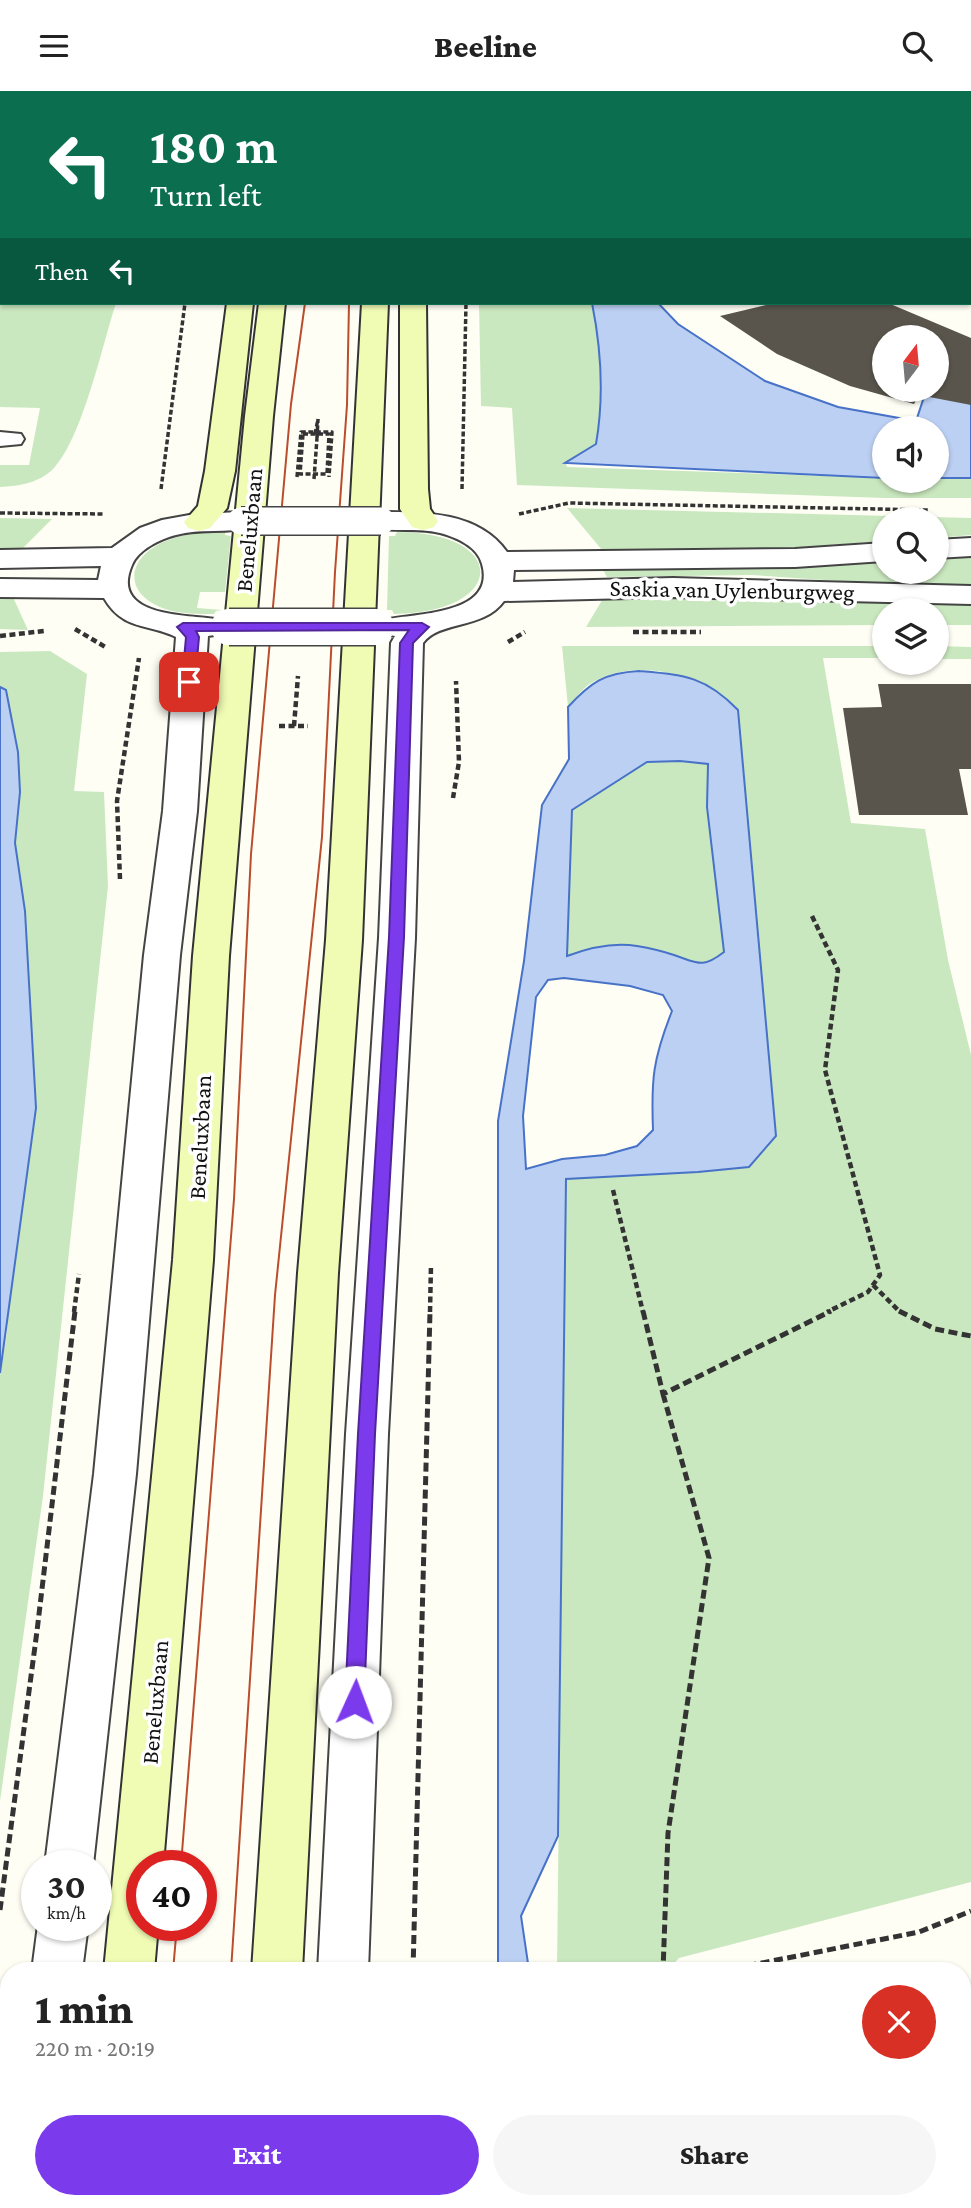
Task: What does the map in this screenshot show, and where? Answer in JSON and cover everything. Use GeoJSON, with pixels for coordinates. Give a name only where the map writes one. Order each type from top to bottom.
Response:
{"type":"FeatureCollection","features":[{"type":"Feature","properties":{"kind":"main road"},"geometry":{"type":"LineString","coordinates":[[200,522],[212,508],[220,471],[240,305]]}},
{"type":"Feature","properties":{"kind":"main road","name":"Beneluxbaan"},"geometry":{"type":"LineString","coordinates":[[130,1962],[191,1274],[211,956],[259,416],[272,305]]}},
{"type":"Feature","properties":{"kind":"main road"},"geometry":{"type":"LineString","coordinates":[[279,1962],[318,1273],[344,940],[375,305]]}},
{"type":"Feature","properties":{"kind":"main road"},"geometry":{"type":"LineString","coordinates":[[413,305],[413,489],[417,516],[423,521]]}},
{"type":"Feature","properties":{"kind":"street"},"geometry":{"type":"LineString","coordinates":[[423,521],[471,534],[491,551],[497,561],[499,576],[494,592],[466,614],[422,627],[183,627],[151,621],[138,614],[119,598],[114,589],[112,573],[128,548],[152,533],[200,522],[423,521]]}},
{"type":"Feature","properties":{"kind":"street"},"geometry":{"type":"LineString","coordinates":[[949,548],[971,547]]}},
{"type":"Feature","properties":{"kind":"street","name":"Saskia van Uylenburgweg"},"geometry":{"type":"LineString","coordinates":[[497,561],[795,558],[872,553]]}},
{"type":"Feature","properties":{"kind":"street"},"geometry":{"type":"LineString","coordinates":[[0,559],[120,557]]}},
{"type":"Feature","properties":{"kind":"street","name":"Saskia van Uylenburgweg"},"geometry":{"type":"LineString","coordinates":[[494,592],[561,588],[739,587],[971,595]]}},
{"type":"Feature","properties":{"kind":"street"},"geometry":{"type":"LineString","coordinates":[[0,588],[114,589]]}},
{"type":"Feature","properties":{"kind":"street"},"geometry":{"type":"LineString","coordinates":[[71,1850],[113,1488],[162,955],[180,811],[192,637],[190,631],[183,627]]}},
{"type":"Feature","properties":{"kind":"street"},"geometry":{"type":"LineString","coordinates":[[343,1962],[366,1434],[397,937],[407,643],[411,635],[422,627]]}},
{"type":"Feature","properties":{"kind":"street"},"geometry":{"type":"LineString","coordinates":[[58,1962],[61,1941]]}},
{"type":"Feature","properties":{"kind":"path"},"geometry":{"type":"LineString","coordinates":[[160,494],[185,305]]}},
{"type":"Feature","properties":{"kind":"path"},"geometry":{"type":"LineString","coordinates":[[462,493],[466,305]]}},
{"type":"Feature","properties":{"kind":"path"},"geometry":{"type":"LineString","coordinates":[[313,488],[318,419]]}},
{"type":"Feature","properties":{"kind":"path"},"geometry":{"type":"LineString","coordinates":[[296,488],[301,432],[316,435],[332,432],[328,488]]}},
{"type":"Feature","properties":{"kind":"path"},"geometry":{"type":"LineString","coordinates":[[303,434],[329,434],[327,474],[314,474],[300,474],[303,434]]}},
{"type":"Feature","properties":{"kind":"path"},"geometry":{"type":"LineString","coordinates":[[519,514],[569,503],[872,509]]}},
{"type":"Feature","properties":{"kind":"path"},"geometry":{"type":"LineString","coordinates":[[0,513],[103,514]]}},
{"type":"Feature","properties":{"kind":"path"},"geometry":{"type":"LineString","coordinates":[[0,635],[49,631]]}},
{"type":"Feature","properties":{"kind":"path"},"geometry":{"type":"LineString","coordinates":[[120,882],[117,801],[139,658]]}},
{"type":"Feature","properties":{"kind":"path"},"geometry":{"type":"LineString","coordinates":[[294,723],[299,666]]}},
{"type":"Feature","properties":{"kind":"path"},"geometry":{"type":"LineString","coordinates":[[451,808],[459,762],[456,672]]}},
{"type":"Feature","properties":{"kind":"path"},"geometry":{"type":"LineString","coordinates":[[278,713],[276,726],[294,723],[312,726]]}},
{"type":"Feature","properties":{"kind":"path"},"geometry":{"type":"LineString","coordinates":[[663,1394],[868,1292],[880,1275],[825,1070],[838,970],[811,916]]}},
{"type":"Feature","properties":{"kind":"path"},"geometry":{"type":"LineString","coordinates":[[613,1190],[663,1394],[709,1558],[668,1833],[663,1962]]}},
{"type":"Feature","properties":{"kind":"path"},"geometry":{"type":"LineString","coordinates":[[414,1962],[432,1254]]}},
{"type":"Feature","properties":{"kind":"path"},"geometry":{"type":"LineString","coordinates":[[0,1910],[37,1631],[79,1272]]}},
{"type":"Feature","properties":{"kind":"path"},"geometry":{"type":"LineString","coordinates":[[873,1285],[901,1313],[936,1329],[971,1336]]}},
{"type":"Feature","properties":{"kind":"path"},"geometry":{"type":"LineString","coordinates":[[766,1962],[919,1932],[971,1911]]}},
{"type":"Feature","properties":{"kind":"green space"},"geometry":{"type":"Polygon","coordinates":[[[0,305],[115,305],[91,390],[74,435],[54,468],[42,477],[22,485],[0,487],[0,465],[29,465],[40,408],[0,407],[0,305]]]}},
{"type":"Feature","properties":{"kind":"green space"},"geometry":{"type":"Polygon","coordinates":[[[479,305],[592,305],[600,373],[596,444],[566,463],[567,467],[872,478],[872,493],[949,493],[949,479],[971,478],[971,498],[885,498],[517,485],[512,408],[481,406],[479,305]]]}},
{"type":"Feature","properties":{"kind":"green space"},"geometry":{"type":"Polygon","coordinates":[[[567,508],[872,516],[872,542],[790,548],[602,550],[567,508]]]}},
{"type":"Feature","properties":{"kind":"green space"},"geometry":{"type":"Polygon","coordinates":[[[949,517],[971,518],[971,535],[949,537],[949,517]]]}},
{"type":"Feature","properties":{"kind":"green space"},"geometry":{"type":"Polygon","coordinates":[[[0,518],[52,519],[21,550],[0,550],[0,518]]]}},
{"type":"Feature","properties":{"kind":"green space"},"geometry":{"type":"Polygon","coordinates":[[[225,532],[225,535],[231,536],[225,592],[200,592],[197,608],[222,610],[214,614],[177,612],[151,602],[141,594],[134,575],[143,556],[153,548],[180,536],[225,532]]]}},
{"type":"Feature","properties":{"kind":"green space"},"geometry":{"type":"Polygon","coordinates":[[[397,532],[434,535],[460,545],[476,558],[480,573],[474,588],[458,601],[431,610],[394,614],[392,610],[387,610],[389,536],[395,536],[397,532]]]}},
{"type":"Feature","properties":{"kind":"green space"},"geometry":{"type":"Polygon","coordinates":[[[971,554],[971,585],[882,584],[949,584],[949,555],[971,554]]]}},
{"type":"Feature","properties":{"kind":"green space"},"geometry":{"type":"Polygon","coordinates":[[[872,559],[872,583],[752,575],[607,577],[602,568],[872,559]]]}},
{"type":"Feature","properties":{"kind":"green space"},"geometry":{"type":"Polygon","coordinates":[[[771,594],[904,598],[872,598],[872,625],[586,627],[604,597],[771,594]]]}},
{"type":"Feature","properties":{"kind":"green space"},"geometry":{"type":"Polygon","coordinates":[[[0,595],[12,595],[28,630],[0,629],[0,595]]]}},
{"type":"Feature","properties":{"kind":"green space"},"geometry":{"type":"Polygon","coordinates":[[[949,599],[971,600],[971,625],[949,625],[949,599]]]}},
{"type":"Feature","properties":{"kind":"green space"},"geometry":{"type":"Polygon","coordinates":[[[562,646],[872,646],[872,658],[823,658],[851,823],[925,829],[948,960],[971,1055],[971,1882],[679,1958],[675,1962],[557,1962],[566,1178],[749,1167],[726,698],[678,675],[642,670],[607,675],[582,691],[568,707],[562,646]]]}},
{"type":"Feature","properties":{"kind":"green space"},"geometry":{"type":"Polygon","coordinates":[[[949,646],[971,647],[971,659],[949,659],[949,646]]]}},
{"type":"Feature","properties":{"kind":"green space"},"geometry":{"type":"Polygon","coordinates":[[[50,651],[87,674],[74,791],[104,792],[108,886],[43,1496],[0,1801],[0,1375],[7,1332],[25,910],[15,843],[20,792],[6,691],[0,687],[0,652],[50,651]]]}},
{"type":"Feature","properties":{"kind":"green space"},"geometry":{"type":"Polygon","coordinates":[[[647,762],[708,764],[707,807],[724,952],[712,962],[697,964],[674,955],[567,956],[572,810],[647,762]]]}},
{"type":"Feature","properties":{"kind":"water"},"geometry":{"type":"Polygon","coordinates":[[[592,305],[660,305],[678,324],[765,381],[838,407],[888,416],[872,416],[872,477],[565,463],[596,444],[600,373],[592,305]]]}},
{"type":"Feature","properties":{"kind":"water"},"geometry":{"type":"Polygon","coordinates":[[[949,398],[971,402],[971,478],[949,478],[949,416],[918,416],[922,403],[948,403],[949,398]]]}},
{"type":"Feature","properties":{"kind":"water"},"geometry":{"type":"Polygon","coordinates":[[[655,672],[693,679],[715,690],[738,710],[776,1136],[749,1167],[566,1179],[558,1836],[521,1916],[528,1962],[498,1962],[498,1121],[524,961],[542,805],[569,759],[568,707],[591,685],[616,674],[655,672]],[[647,762],[572,810],[567,956],[601,947],[628,945],[705,963],[724,952],[707,807],[708,764],[647,762]],[[564,978],[548,980],[536,997],[523,1116],[526,1169],[562,1159],[605,1155],[637,1146],[653,1130],[655,1069],[672,1011],[663,995],[630,986],[564,978]]]}},
{"type":"Feature","properties":{"kind":"water"},"geometry":{"type":"Polygon","coordinates":[[[0,687],[6,690],[18,752],[20,792],[15,843],[25,911],[36,1108],[0,1373],[0,687]]]}},
{"type":"Feature","properties":{"kind":"building"},"geometry":{"type":"Polygon","coordinates":[[[766,305],[893,305],[940,325],[872,325],[872,392],[850,386],[777,354],[720,316],[766,305]]]}},
{"type":"Feature","properties":{"kind":"building"},"geometry":{"type":"Polygon","coordinates":[[[949,329],[971,338],[971,405],[949,401],[949,329]]]}},
{"type":"Feature","properties":{"kind":"building"},"geometry":{"type":"Polygon","coordinates":[[[878,684],[971,684],[971,769],[959,769],[968,815],[859,815],[843,708],[882,707],[878,684]]]}},
{"type":"Feature","properties":{"kind":"tram line"},"geometry":{"type":"LineString","coordinates":[[182,1850],[234,1199],[251,854],[291,404],[305,305]]}},
{"type":"Feature","properties":{"kind":"tram line"},"geometry":{"type":"LineString","coordinates":[[232,1962],[275,1295],[322,837],[335,572],[347,405],[349,305]]}},
{"type":"Feature","properties":{"kind":"tram line"},"geometry":{"type":"LineString","coordinates":[[174,1962],[176,1941]]}},
{"type":"Feature","properties":{"kind":"route"},"geometry":{"type":"LineString","coordinates":[[189,682],[192,637],[190,631],[183,627],[422,627],[411,635],[407,643],[397,937],[366,1434],[355,1702]]}}]}
